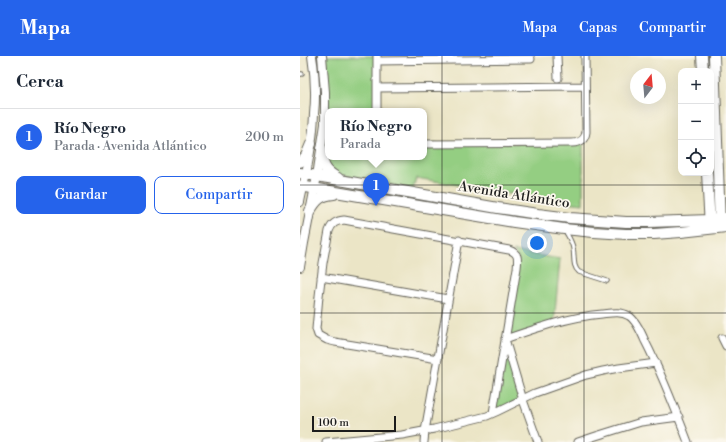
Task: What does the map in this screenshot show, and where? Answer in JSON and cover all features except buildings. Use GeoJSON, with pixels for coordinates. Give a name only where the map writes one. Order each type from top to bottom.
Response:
{"type":"FeatureCollection","features":[{"type":"Feature","properties":{"kind":"main road"},"geometry":{"type":"LineString","coordinates":[[702,56],[703,68]]}},
{"type":"Feature","properties":{"kind":"main road"},"geometry":{"type":"LineString","coordinates":[[714,56],[719,223]]}},
{"type":"Feature","properties":{"kind":"main road"},"geometry":{"type":"LineString","coordinates":[[300,162],[306,156],[311,144]]}},
{"type":"Feature","properties":{"kind":"main road"},"geometry":{"type":"LineString","coordinates":[[322,149],[323,161],[327,171],[345,181]]}},
{"type":"Feature","properties":{"kind":"main road","name":"Avenida Atlántico"},"geometry":{"type":"LineString","coordinates":[[303,173],[498,208],[570,218],[626,222],[719,223]]}},
{"type":"Feature","properties":{"kind":"main road"},"geometry":{"type":"LineString","coordinates":[[708,176],[719,223]]}},
{"type":"Feature","properties":{"kind":"main road","name":"Avenida Atlántico"},"geometry":{"type":"LineString","coordinates":[[302,186],[514,222],[594,232],[633,234],[681,232],[719,223]]}},
{"type":"Feature","properties":{"kind":"main road"},"geometry":{"type":"LineString","coordinates":[[310,212],[314,203],[324,196],[328,194],[344,194]]}},
{"type":"Feature","properties":{"kind":"street"},"geometry":{"type":"LineString","coordinates":[[300,202],[303,173],[311,144],[314,115],[315,97],[312,56]]}},
{"type":"Feature","properties":{"kind":"street"},"geometry":{"type":"LineString","coordinates":[[322,56],[326,108]]}},
{"type":"Feature","properties":{"kind":"street"},"geometry":{"type":"LineString","coordinates":[[557,56],[558,78]]}},
{"type":"Feature","properties":{"kind":"street"},"geometry":{"type":"LineString","coordinates":[[427,144],[580,142],[585,136],[586,132],[585,56]]}},
{"type":"Feature","properties":{"kind":"street"},"geometry":{"type":"LineString","coordinates":[[377,108],[377,59],[531,59]]}},
{"type":"Feature","properties":{"kind":"street"},"geometry":{"type":"LineString","coordinates":[[377,88],[585,86]]}},
{"type":"Feature","properties":{"kind":"street"},"geometry":{"type":"LineString","coordinates":[[300,267],[318,176],[325,124]]}},
{"type":"Feature","properties":{"kind":"street"},"geometry":{"type":"LineString","coordinates":[[438,359],[335,342],[318,336],[316,329],[321,276],[329,231],[333,224],[344,220],[459,240],[509,250],[516,253],[518,263],[493,414]]}},
{"type":"Feature","properties":{"kind":"street"},"geometry":{"type":"LineString","coordinates":[[424,442],[459,240]]}},
{"type":"Feature","properties":{"kind":"street"},"geometry":{"type":"LineString","coordinates":[[321,276],[448,299]]}},
{"type":"Feature","properties":{"kind":"street"},"geometry":{"type":"LineString","coordinates":[[505,339],[568,320],[594,315],[618,313],[627,315],[633,319],[639,328],[656,363],[688,442]]}},
{"type":"Feature","properties":{"kind":"street"},"geometry":{"type":"LineString","coordinates":[[722,338],[726,346]]}},
{"type":"Feature","properties":{"kind":"street"},"geometry":{"type":"LineString","coordinates":[[505,339],[523,400],[538,442]]}},
{"type":"Feature","properties":{"kind":"street"},"geometry":{"type":"LineString","coordinates":[[326,442],[402,435],[459,423],[493,414],[535,393],[592,374],[619,368],[656,363]]}},
{"type":"Feature","properties":{"kind":"street"},"geometry":{"type":"LineString","coordinates":[[578,442],[642,422],[678,417]]}},
{"type":"Feature","properties":{"kind":"lane"},"geometry":{"type":"LineString","coordinates":[[564,229],[573,247],[574,264],[576,270],[607,280]]}},
{"type":"Feature","properties":{"kind":"green space"},"geometry":{"type":"Polygon","coordinates":[[[322,56],[377,56],[377,108],[325,108],[325,160],[427,160],[427,144],[576,143],[583,139],[583,204],[541,199],[416,178],[412,193],[345,181],[324,166],[322,56]]]}},
{"type":"Feature","properties":{"kind":"green space"},"geometry":{"type":"Polygon","coordinates":[[[513,251],[560,259],[554,323],[506,339],[523,400],[493,413],[517,268],[517,256],[513,251]]]}},
{"type":"Feature","properties":{"kind":"place","name":"Río Negro"},"geometry":{"type":"Point","coordinates":[376,206]}}]}
